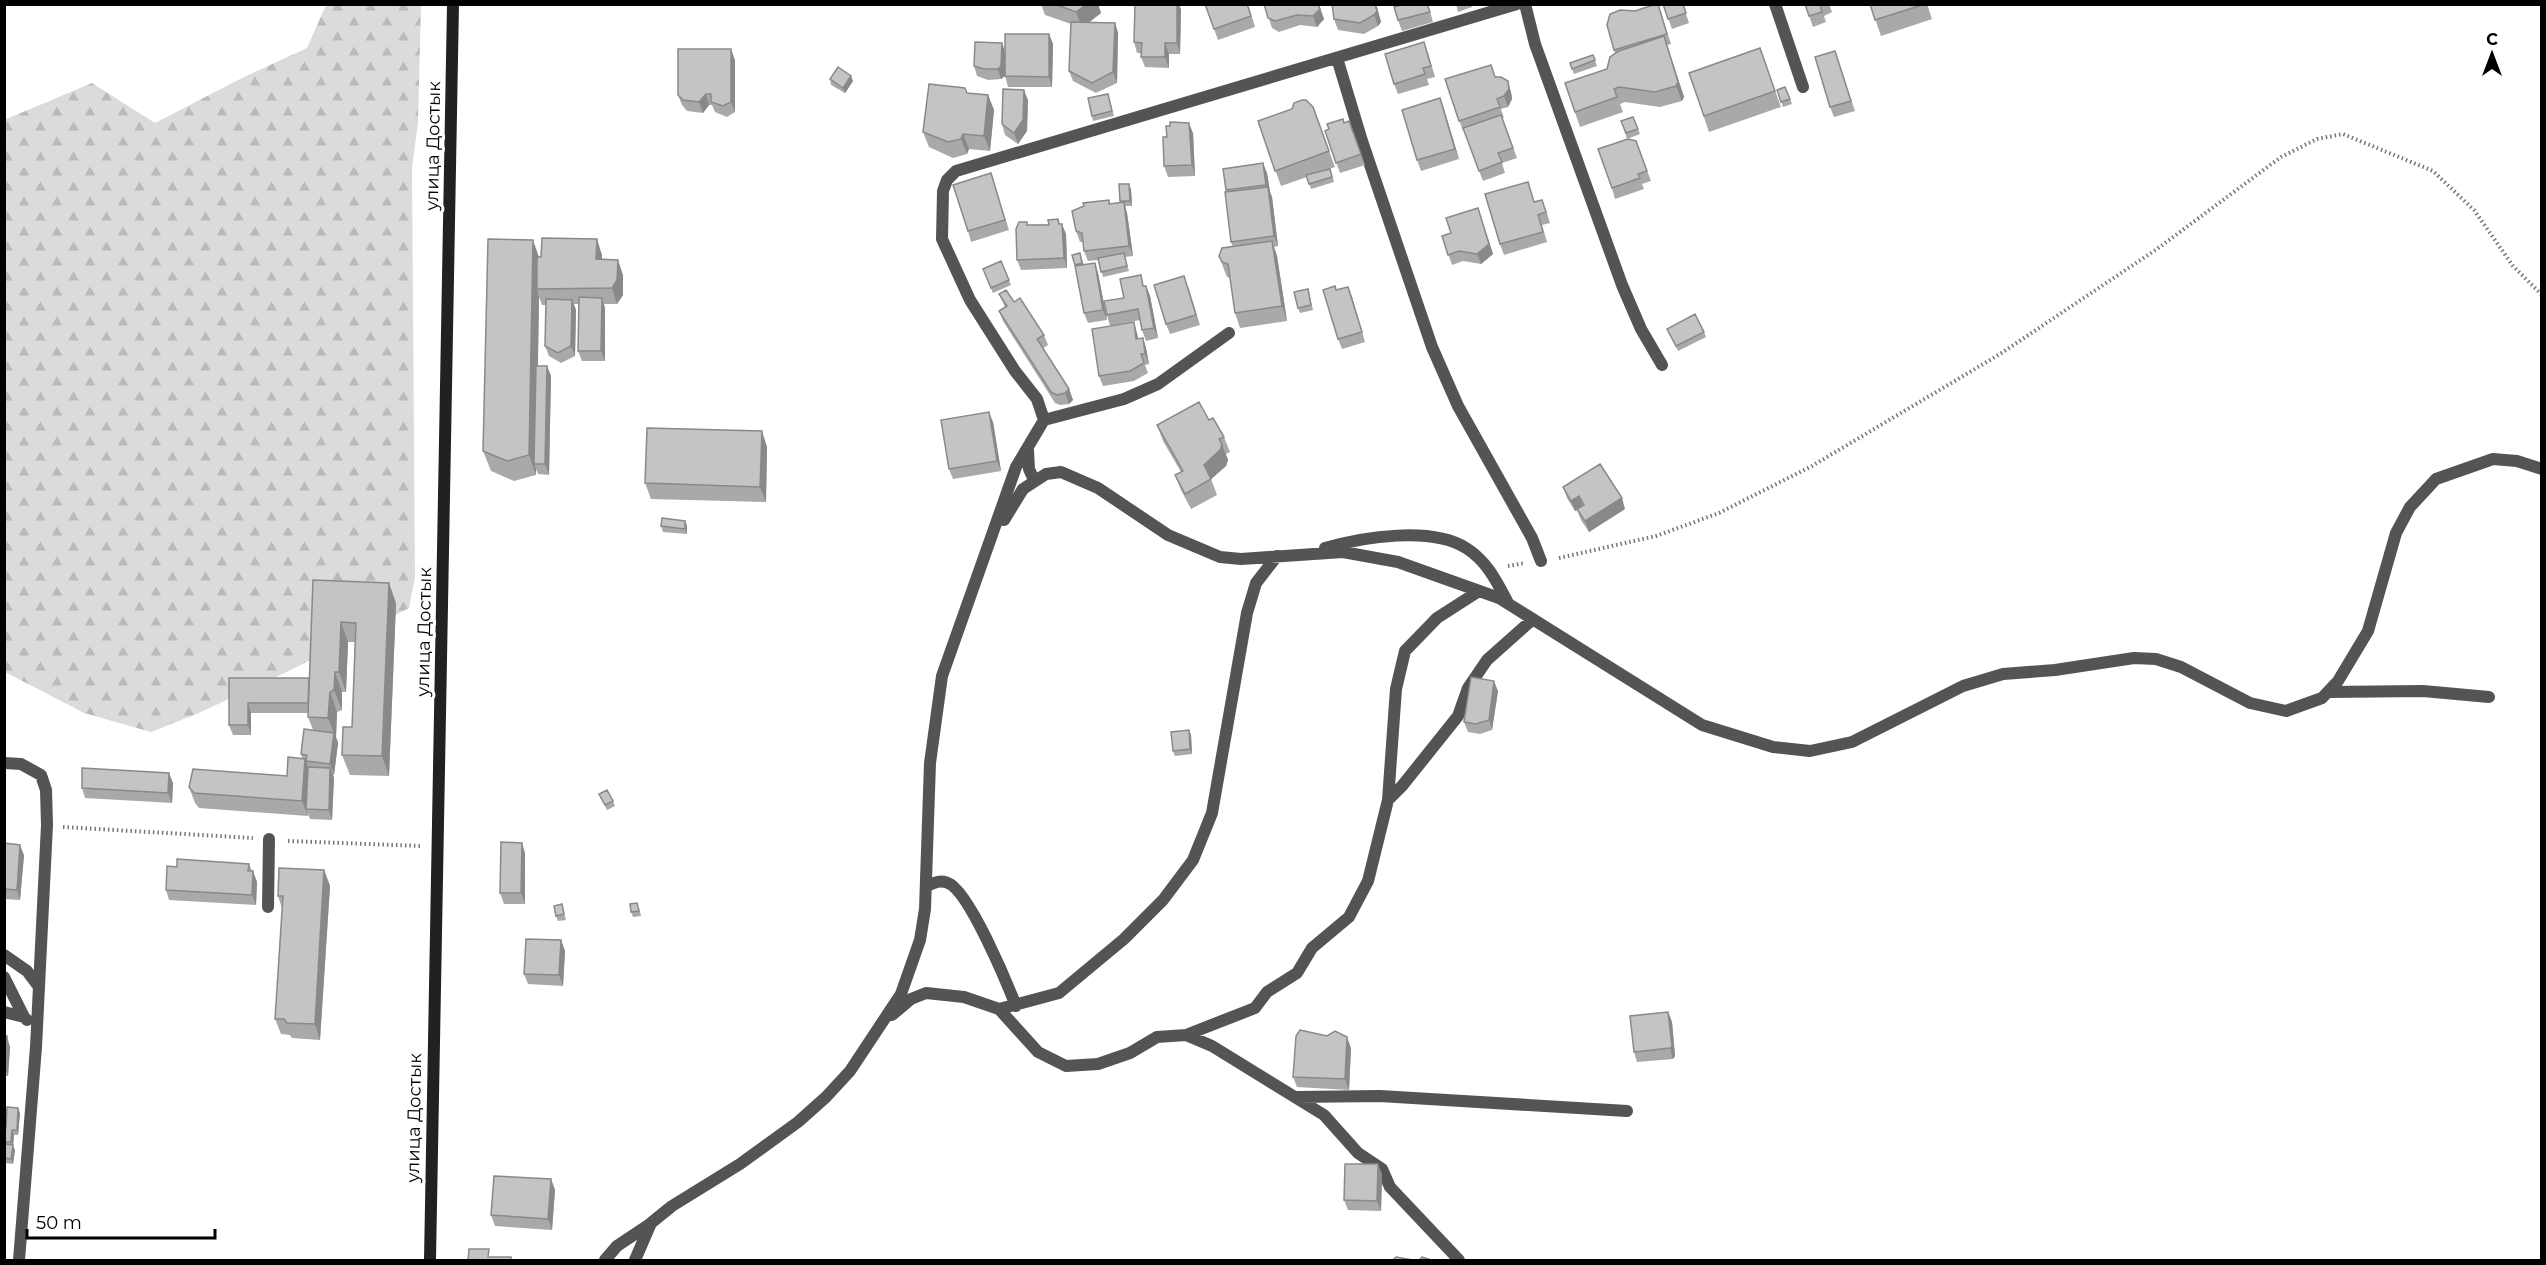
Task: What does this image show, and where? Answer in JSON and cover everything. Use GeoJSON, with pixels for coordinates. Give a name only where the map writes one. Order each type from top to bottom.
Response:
{"type":"FeatureCollection","features":[{"type":"Feature","properties":{"kind":"main road","name":"улица Достык"},"geometry":{"type":"LineString","coordinates":[[430,1260],[453,4]]}},
{"type":"Feature","properties":{"kind":"street"},"geometry":{"type":"LineString","coordinates":[[605,1260],[617,1246],[672,1206],[740,1164],[798,1122],[850,1071],[886,1020],[901,994],[920,940],[925,909],[930,763],[942,676],[1016,467],[1044,420],[1037,399],[1015,371],[970,300],[942,239],[943,191],[947,180],[956,171],[1517,4]]}},
{"type":"Feature","properties":{"kind":"street"},"geometry":{"type":"LineString","coordinates":[[1525,4],[1535,44],[1622,285],[1641,329],[1662,365]]}},
{"type":"Feature","properties":{"kind":"street"},"geometry":{"type":"LineString","coordinates":[[1775,4],[1803,87]]}},
{"type":"Feature","properties":{"kind":"street"},"geometry":{"type":"LineString","coordinates":[[1337,58],[1362,141],[1432,347],[1458,406],[1532,538],[1541,561]]}},
{"type":"Feature","properties":{"kind":"street"},"geometry":{"type":"LineString","coordinates":[[1044,420],[1124,399],[1158,384],[1228,333]]}},
{"type":"Feature","properties":{"kind":"street"},"geometry":{"type":"LineString","coordinates":[[1028,450],[1029,469],[1034,480]]}},
{"type":"Feature","properties":{"kind":"street"},"geometry":{"type":"LineString","coordinates":[[988,545],[1015,498],[1034,480],[1046,474],[1061,472],[1098,488],[1168,535],[1220,557],[1241,559],[1343,552],[1398,562],[1479,591],[1533,619],[1702,725],[1773,747],[1810,751],[1852,742],[1963,686],[2003,674],[2134,658],[2156,658],[2181,667],[2250,703],[2286,711],[2322,698],[2338,681],[2368,631],[2396,533],[2410,507],[2436,479],[2493,459],[2517,461],[2541,469]]}},
{"type":"Feature","properties":{"kind":"street"},"geometry":{"type":"LineString","coordinates":[[1304,554],[1355,539],[1433,537],[1466,548],[1492,573],[1509,605]]}},
{"type":"Feature","properties":{"kind":"street"},"geometry":{"type":"LineString","coordinates":[[999,1009],[1059,993],[1163,900],[1193,860],[1212,813],[1247,613],[1257,583],[1277,556]]}},
{"type":"Feature","properties":{"kind":"street"},"geometry":{"type":"LineString","coordinates":[[886,1020],[911,999],[926,993],[964,997],[999,1009],[1038,1052],[1066,1066],[1098,1064],[1130,1053],[1157,1037],[1186,1035],[1255,1008],[1267,992],[1297,973],[1312,948],[1349,917],[1368,881],[1388,800],[1396,689],[1405,651],[1437,618],[1479,591]]}},
{"type":"Feature","properties":{"kind":"street"},"geometry":{"type":"LineString","coordinates":[[1388,800],[1458,716],[1468,688],[1487,660],[1533,619]]}},
{"type":"Feature","properties":{"kind":"street"},"geometry":{"type":"LineString","coordinates":[[2328,692],[2422,691],[2489,697]]}},
{"type":"Feature","properties":{"kind":"street"},"geometry":{"type":"LineString","coordinates":[[4,763],[21,764],[41,775],[46,790],[47,825],[37,1033],[19,1260]]}},
{"type":"Feature","properties":{"kind":"street"},"geometry":{"type":"LineString","coordinates":[[268,907],[269,840]]}},
{"type":"Feature","properties":{"kind":"street"},"geometry":{"type":"LineString","coordinates":[[926,887],[934,882],[946,881],[954,886],[971,911],[1004,974],[1016,1006]]}},
{"type":"Feature","properties":{"kind":"street"},"geometry":{"type":"LineString","coordinates":[[4,955],[27,971],[39,987]]}},
{"type":"Feature","properties":{"kind":"street"},"geometry":{"type":"LineString","coordinates":[[4,976],[24,1017],[37,1033]]}},
{"type":"Feature","properties":{"kind":"street"},"geometry":{"type":"LineString","coordinates":[[4,1012],[24,1017]]}},
{"type":"Feature","properties":{"kind":"street"},"geometry":{"type":"LineString","coordinates":[[1186,1035],[1212,1046],[1324,1115],[1358,1153],[1382,1169],[1390,1187],[1459,1260]]}},
{"type":"Feature","properties":{"kind":"street"},"geometry":{"type":"LineString","coordinates":[[1296,1097],[1380,1096],[1627,1111]]}},
{"type":"Feature","properties":{"kind":"street"},"geometry":{"type":"LineString","coordinates":[[635,1260],[651,1223]]}},
{"type":"Feature","properties":{"kind":"path"},"geometry":{"type":"LineString","coordinates":[[1492,573],[1507,566],[1541,561],[1656,536],[1719,513],[1812,466],[2000,354],[2157,249],[2281,157],[2318,139],[2343,134],[2433,171],[2474,210],[2513,266],[2541,295]]}},
{"type":"Feature","properties":{"kind":"path"},"geometry":{"type":"LineString","coordinates":[[47,825],[269,840],[437,846]]}},
{"type":"Feature","properties":{"kind":"green space"},"geometry":{"type":"Polygon","coordinates":[[[326,5],[421,5],[418,122],[412,168],[415,577],[409,608],[297,667],[199,713],[151,732],[84,713],[5,672],[4,120],[92,83],[155,123],[240,79],[307,48],[326,5]]]}},
{"type":"Feature","properties":{"kind":"building"},"geometry":{"type":"Polygon","coordinates":[[[1054,4],[1087,4],[1076,12],[1054,4]]]}},
{"type":"Feature","properties":{"kind":"building"},"geometry":{"type":"Polygon","coordinates":[[[1135,4],[1177,4],[1177,43],[1165,43],[1165,57],[1141,57],[1142,43],[1134,42],[1135,4]]]}},
{"type":"Feature","properties":{"kind":"building"},"geometry":{"type":"Polygon","coordinates":[[[1205,4],[1247,4],[1251,16],[1214,29],[1205,4]]]}},
{"type":"Feature","properties":{"kind":"building"},"geometry":{"type":"Polygon","coordinates":[[[1264,4],[1318,4],[1320,9],[1313,16],[1297,15],[1275,21],[1268,18],[1264,4]]]}},
{"type":"Feature","properties":{"kind":"building"},"geometry":{"type":"Polygon","coordinates":[[[1332,4],[1375,4],[1377,11],[1360,23],[1334,19],[1332,4]]]}},
{"type":"Feature","properties":{"kind":"building"},"geometry":{"type":"Polygon","coordinates":[[[1397,4],[1427,4],[1430,12],[1398,20],[1394,7],[1398,6],[1397,4]]]}},
{"type":"Feature","properties":{"kind":"building"},"geometry":{"type":"Polygon","coordinates":[[[1658,4],[1667,34],[1614,50],[1607,25],[1610,14],[1620,10],[1635,11],[1658,4]]]}},
{"type":"Feature","properties":{"kind":"building"},"geometry":{"type":"Polygon","coordinates":[[[1663,4],[1683,4],[1686,13],[1668,19],[1663,4]]]}},
{"type":"Feature","properties":{"kind":"building"},"geometry":{"type":"Polygon","coordinates":[[[1805,4],[1822,4],[1820,5],[1822,12],[1809,16],[1805,4]]]}},
{"type":"Feature","properties":{"kind":"building"},"geometry":{"type":"Polygon","coordinates":[[[1870,4],[1925,4],[1875,20],[1870,4]]]}},
{"type":"Feature","properties":{"kind":"building"},"geometry":{"type":"Polygon","coordinates":[[[1071,22],[1115,23],[1113,72],[1092,83],[1069,71],[1071,22]]]}},
{"type":"Feature","properties":{"kind":"building"},"geometry":{"type":"Polygon","coordinates":[[[1005,34],[1049,34],[1049,77],[1005,76],[1005,34]]]}},
{"type":"Feature","properties":{"kind":"building"},"geometry":{"type":"Polygon","coordinates":[[[1664,36],[1678,82],[1676,86],[1655,92],[1619,87],[1614,89],[1617,97],[1575,112],[1565,83],[1607,69],[1610,57],[1619,51],[1664,36]]]}},
{"type":"Feature","properties":{"kind":"building"},"geometry":{"type":"Polygon","coordinates":[[[975,42],[1002,43],[1001,66],[998,69],[974,66],[975,42]]]}},
{"type":"Feature","properties":{"kind":"building"},"geometry":{"type":"Polygon","coordinates":[[[1424,42],[1431,66],[1423,68],[1425,74],[1394,84],[1385,54],[1424,42]]]}},
{"type":"Feature","properties":{"kind":"building"},"geometry":{"type":"Polygon","coordinates":[[[1760,48],[1775,91],[1704,116],[1689,73],[1760,48]]]}},
{"type":"Feature","properties":{"kind":"building"},"geometry":{"type":"Polygon","coordinates":[[[678,49],[731,49],[731,102],[723,106],[711,102],[711,94],[706,94],[699,102],[683,100],[678,95],[678,49]]]}},
{"type":"Feature","properties":{"kind":"building"},"geometry":{"type":"Polygon","coordinates":[[[1835,51],[1851,101],[1830,107],[1815,57],[1835,51]]]}},
{"type":"Feature","properties":{"kind":"building"},"geometry":{"type":"Polygon","coordinates":[[[1593,55],[1595,60],[1572,69],[1570,63],[1593,55]]]}},
{"type":"Feature","properties":{"kind":"building"},"geometry":{"type":"Polygon","coordinates":[[[1491,65],[1495,77],[1508,81],[1509,89],[1504,96],[1497,99],[1500,107],[1459,121],[1445,79],[1491,65]]]}},
{"type":"Feature","properties":{"kind":"building"},"geometry":{"type":"Polygon","coordinates":[[[838,67],[851,76],[843,88],[830,79],[838,67]]]}},
{"type":"Feature","properties":{"kind":"building"},"geometry":{"type":"Polygon","coordinates":[[[929,84],[965,88],[967,93],[988,95],[984,136],[963,134],[961,139],[948,142],[923,132],[929,84]]]}},
{"type":"Feature","properties":{"kind":"building"},"geometry":{"type":"Polygon","coordinates":[[[1785,87],[1790,99],[1781,102],[1777,90],[1785,87]]]}},
{"type":"Feature","properties":{"kind":"building"},"geometry":{"type":"Polygon","coordinates":[[[1003,89],[1024,90],[1023,120],[1014,133],[1002,124],[1003,89]]]}},
{"type":"Feature","properties":{"kind":"building"},"geometry":{"type":"Polygon","coordinates":[[[1108,94],[1112,111],[1092,116],[1088,98],[1108,94]]]}},
{"type":"Feature","properties":{"kind":"building"},"geometry":{"type":"Polygon","coordinates":[[[1440,98],[1455,149],[1417,160],[1402,110],[1440,98]]]}},
{"type":"Feature","properties":{"kind":"building"},"geometry":{"type":"Polygon","coordinates":[[[1306,100],[1313,107],[1329,151],[1275,171],[1258,121],[1292,109],[1294,103],[1306,100]]]}},
{"type":"Feature","properties":{"kind":"building"},"geometry":{"type":"Polygon","coordinates":[[[1501,115],[1513,148],[1498,153],[1502,162],[1479,171],[1463,128],[1501,115]]]}},
{"type":"Feature","properties":{"kind":"building"},"geometry":{"type":"Polygon","coordinates":[[[1633,117],[1638,129],[1626,133],[1621,121],[1633,117]]]}},
{"type":"Feature","properties":{"kind":"building"},"geometry":{"type":"Polygon","coordinates":[[[1343,119],[1344,123],[1349,121],[1361,154],[1336,163],[1325,131],[1329,129],[1327,124],[1343,119]]]}},
{"type":"Feature","properties":{"kind":"building"},"geometry":{"type":"Polygon","coordinates":[[[1170,122],[1189,123],[1192,165],[1164,166],[1163,137],[1167,137],[1166,126],[1170,126],[1170,122]]]}},
{"type":"Feature","properties":{"kind":"building"},"geometry":{"type":"Polygon","coordinates":[[[1628,139],[1636,141],[1647,171],[1638,174],[1640,178],[1612,188],[1598,149],[1628,139]]]}},
{"type":"Feature","properties":{"kind":"building"},"geometry":{"type":"Polygon","coordinates":[[[1263,163],[1266,185],[1226,190],[1223,169],[1263,163]]]}},
{"type":"Feature","properties":{"kind":"building"},"geometry":{"type":"Polygon","coordinates":[[[1330,169],[1332,177],[1309,184],[1306,175],[1330,169]]]}},
{"type":"Feature","properties":{"kind":"building"},"geometry":{"type":"Polygon","coordinates":[[[991,173],[1005,220],[968,231],[953,185],[991,173]]]}},
{"type":"Feature","properties":{"kind":"building"},"geometry":{"type":"Polygon","coordinates":[[[1528,182],[1534,202],[1542,200],[1546,212],[1538,215],[1543,232],[1500,244],[1485,194],[1528,182]]]}},
{"type":"Feature","properties":{"kind":"building"},"geometry":{"type":"Polygon","coordinates":[[[1119,184],[1129,184],[1130,201],[1120,201],[1119,184]]]}},
{"type":"Feature","properties":{"kind":"building"},"geometry":{"type":"Polygon","coordinates":[[[1268,187],[1274,236],[1231,242],[1225,192],[1268,187]]]}},
{"type":"Feature","properties":{"kind":"building"},"geometry":{"type":"Polygon","coordinates":[[[1109,200],[1109,204],[1124,202],[1129,246],[1084,251],[1082,233],[1076,231],[1072,211],[1084,206],[1083,203],[1109,200]]]}},
{"type":"Feature","properties":{"kind":"building"},"geometry":{"type":"Polygon","coordinates":[[[1478,208],[1489,244],[1477,254],[1459,251],[1448,255],[1442,236],[1451,233],[1446,218],[1478,208]]]}},
{"type":"Feature","properties":{"kind":"building"},"geometry":{"type":"Polygon","coordinates":[[[1058,219],[1059,224],[1062,224],[1064,258],[1017,260],[1016,229],[1019,222],[1027,222],[1027,225],[1049,225],[1048,220],[1058,219]]]}},
{"type":"Feature","properties":{"kind":"building"},"geometry":{"type":"Polygon","coordinates":[[[542,238],[597,239],[596,259],[618,260],[617,280],[612,288],[537,289],[537,257],[541,257],[542,238]]]}},
{"type":"Feature","properties":{"kind":"building"},"geometry":{"type":"Polygon","coordinates":[[[488,239],[533,240],[529,455],[507,461],[483,451],[488,239]]]}},
{"type":"Feature","properties":{"kind":"building"},"geometry":{"type":"Polygon","coordinates":[[[1272,241],[1282,306],[1235,313],[1228,264],[1222,262],[1219,256],[1222,248],[1272,241]]]}},
{"type":"Feature","properties":{"kind":"building"},"geometry":{"type":"Polygon","coordinates":[[[1080,253],[1082,263],[1075,265],[1072,255],[1080,253]]]}},
{"type":"Feature","properties":{"kind":"building"},"geometry":{"type":"Polygon","coordinates":[[[1124,253],[1127,266],[1101,272],[1098,258],[1124,253]]]}},
{"type":"Feature","properties":{"kind":"building"},"geometry":{"type":"Polygon","coordinates":[[[1001,261],[1009,280],[991,288],[983,269],[1001,261]]]}},
{"type":"Feature","properties":{"kind":"building"},"geometry":{"type":"Polygon","coordinates":[[[1095,263],[1103,310],[1084,313],[1075,266],[1095,263]]]}},
{"type":"Feature","properties":{"kind":"building"},"geometry":{"type":"Polygon","coordinates":[[[1141,275],[1143,286],[1146,286],[1154,328],[1142,330],[1138,309],[1107,315],[1104,301],[1124,298],[1120,279],[1141,275]]]}},
{"type":"Feature","properties":{"kind":"building"},"geometry":{"type":"Polygon","coordinates":[[[1184,276],[1196,315],[1166,324],[1154,285],[1184,276]]]}},
{"type":"Feature","properties":{"kind":"building"},"geometry":{"type":"Polygon","coordinates":[[[1335,286],[1336,290],[1348,287],[1362,332],[1338,339],[1323,290],[1335,286]]]}},
{"type":"Feature","properties":{"kind":"building"},"geometry":{"type":"Polygon","coordinates":[[[1308,289],[1311,305],[1298,308],[1294,292],[1308,289]]]}},
{"type":"Feature","properties":{"kind":"building"},"geometry":{"type":"Polygon","coordinates":[[[1006,290],[1014,302],[1020,298],[1044,335],[1037,339],[1069,389],[1065,393],[1057,395],[1051,392],[999,311],[1007,306],[999,294],[1006,290]]]}},
{"type":"Feature","properties":{"kind":"building"},"geometry":{"type":"Polygon","coordinates":[[[579,297],[602,298],[601,351],[578,351],[579,297]]]}},
{"type":"Feature","properties":{"kind":"building"},"geometry":{"type":"Polygon","coordinates":[[[546,299],[572,300],[571,346],[558,353],[545,346],[546,299]]]}},
{"type":"Feature","properties":{"kind":"building"},"geometry":{"type":"Polygon","coordinates":[[[1695,314],[1704,332],[1676,346],[1667,329],[1695,314]]]}},
{"type":"Feature","properties":{"kind":"building"},"geometry":{"type":"Polygon","coordinates":[[[1134,322],[1136,339],[1143,338],[1145,354],[1141,354],[1144,363],[1130,371],[1099,376],[1092,329],[1134,322]]]}},
{"type":"Feature","properties":{"kind":"building"},"geometry":{"type":"Polygon","coordinates":[[[536,366],[547,366],[545,464],[534,464],[536,366]]]}},
{"type":"Feature","properties":{"kind":"building"},"geometry":{"type":"Polygon","coordinates":[[[1199,402],[1209,420],[1213,418],[1224,437],[1219,439],[1222,445],[1220,450],[1204,465],[1211,479],[1185,494],[1175,475],[1183,471],[1157,425],[1199,402]]]}},
{"type":"Feature","properties":{"kind":"building"},"geometry":{"type":"Polygon","coordinates":[[[989,412],[997,461],[949,469],[941,420],[989,412]]]}},
{"type":"Feature","properties":{"kind":"building"},"geometry":{"type":"Polygon","coordinates":[[[647,428],[762,431],[760,487],[645,483],[647,428]]]}},
{"type":"Feature","properties":{"kind":"building"},"geometry":{"type":"Polygon","coordinates":[[[1600,464],[1622,498],[1585,521],[1577,509],[1584,505],[1579,496],[1571,501],[1563,487],[1600,464]]]}},
{"type":"Feature","properties":{"kind":"building"},"geometry":{"type":"Polygon","coordinates":[[[662,518],[685,521],[685,529],[661,526],[662,518]]]}},
{"type":"Feature","properties":{"kind":"building"},"geometry":{"type":"Polygon","coordinates":[[[313,580],[389,583],[382,756],[342,755],[343,727],[352,727],[356,623],[341,622],[339,672],[335,672],[334,690],[330,692],[328,718],[308,717],[313,580]]]}},
{"type":"Feature","properties":{"kind":"building"},"geometry":{"type":"Polygon","coordinates":[[[1471,677],[1494,681],[1489,720],[1476,724],[1464,722],[1471,677]]]}},
{"type":"Feature","properties":{"kind":"building"},"geometry":{"type":"Polygon","coordinates":[[[229,678],[309,678],[308,703],[248,703],[248,725],[229,725],[229,678]]]}},
{"type":"Feature","properties":{"kind":"building"},"geometry":{"type":"Polygon","coordinates":[[[304,729],[334,733],[330,764],[306,761],[307,755],[301,754],[304,729]]]}},
{"type":"Feature","properties":{"kind":"building"},"geometry":{"type":"Polygon","coordinates":[[[1189,730],[1190,749],[1173,751],[1171,732],[1189,730]]]}},
{"type":"Feature","properties":{"kind":"building"},"geometry":{"type":"Polygon","coordinates":[[[288,757],[305,759],[302,801],[194,793],[189,787],[193,769],[287,776],[288,757]]]}},
{"type":"Feature","properties":{"kind":"building"},"geometry":{"type":"Polygon","coordinates":[[[308,767],[330,768],[329,810],[306,809],[308,767]]]}},
{"type":"Feature","properties":{"kind":"building"},"geometry":{"type":"Polygon","coordinates":[[[82,768],[169,773],[168,793],[82,788],[82,768]]]}},
{"type":"Feature","properties":{"kind":"building"},"geometry":{"type":"Polygon","coordinates":[[[607,790],[613,801],[605,805],[599,794],[607,790]]]}},
{"type":"Feature","properties":{"kind":"building"},"geometry":{"type":"Polygon","coordinates":[[[501,842],[522,843],[521,893],[500,893],[501,842]]]}},
{"type":"Feature","properties":{"kind":"building"},"geometry":{"type":"Polygon","coordinates":[[[4,843],[20,845],[17,890],[4,889],[4,843]]]}},
{"type":"Feature","properties":{"kind":"building"},"geometry":{"type":"Polygon","coordinates":[[[177,859],[249,864],[248,871],[253,871],[252,895],[166,890],[167,866],[177,867],[177,859]]]}},
{"type":"Feature","properties":{"kind":"building"},"geometry":{"type":"Polygon","coordinates":[[[279,868],[324,870],[315,1024],[287,1023],[284,1019],[275,1019],[283,896],[278,896],[279,868]]]}},
{"type":"Feature","properties":{"kind":"building"},"geometry":{"type":"Polygon","coordinates":[[[637,903],[639,911],[631,912],[630,904],[637,903]]]}},
{"type":"Feature","properties":{"kind":"building"},"geometry":{"type":"Polygon","coordinates":[[[562,904],[564,914],[556,916],[554,906],[562,904]]]}},
{"type":"Feature","properties":{"kind":"building"},"geometry":{"type":"Polygon","coordinates":[[[526,939],[561,940],[559,975],[524,974],[526,939]]]}},
{"type":"Feature","properties":{"kind":"building"},"geometry":{"type":"Polygon","coordinates":[[[1668,1012],[1672,1046],[1634,1052],[1630,1016],[1668,1012]]]}},
{"type":"Feature","properties":{"kind":"building"},"geometry":{"type":"Polygon","coordinates":[[[1300,1030],[1327,1036],[1335,1031],[1347,1037],[1345,1079],[1293,1077],[1296,1036],[1300,1030]]]}},
{"type":"Feature","properties":{"kind":"building"},"geometry":{"type":"Polygon","coordinates":[[[4,1036],[7,1036],[5,1066],[4,1066],[4,1036]]]}},
{"type":"Feature","properties":{"kind":"building"},"geometry":{"type":"Polygon","coordinates":[[[7,1107],[18,1108],[17,1130],[12,1130],[11,1142],[4,1142],[7,1107]]]}},
{"type":"Feature","properties":{"kind":"building"},"geometry":{"type":"Polygon","coordinates":[[[4,1144],[13,1145],[11,1159],[4,1158],[4,1144]]]}},
{"type":"Feature","properties":{"kind":"building"},"geometry":{"type":"Polygon","coordinates":[[[1345,1164],[1378,1164],[1377,1201],[1344,1200],[1345,1164]]]}},
{"type":"Feature","properties":{"kind":"building"},"geometry":{"type":"Polygon","coordinates":[[[494,1176],[551,1179],[548,1219],[491,1215],[494,1176]]]}},
{"type":"Feature","properties":{"kind":"building"},"geometry":{"type":"Polygon","coordinates":[[[469,1249],[489,1249],[488,1257],[511,1257],[511,1260],[468,1260],[469,1249]]]}},
{"type":"Feature","properties":{"kind":"building"},"geometry":{"type":"Polygon","coordinates":[[[1396,1257],[1413,1260],[1393,1260],[1396,1257]]]}}]}
